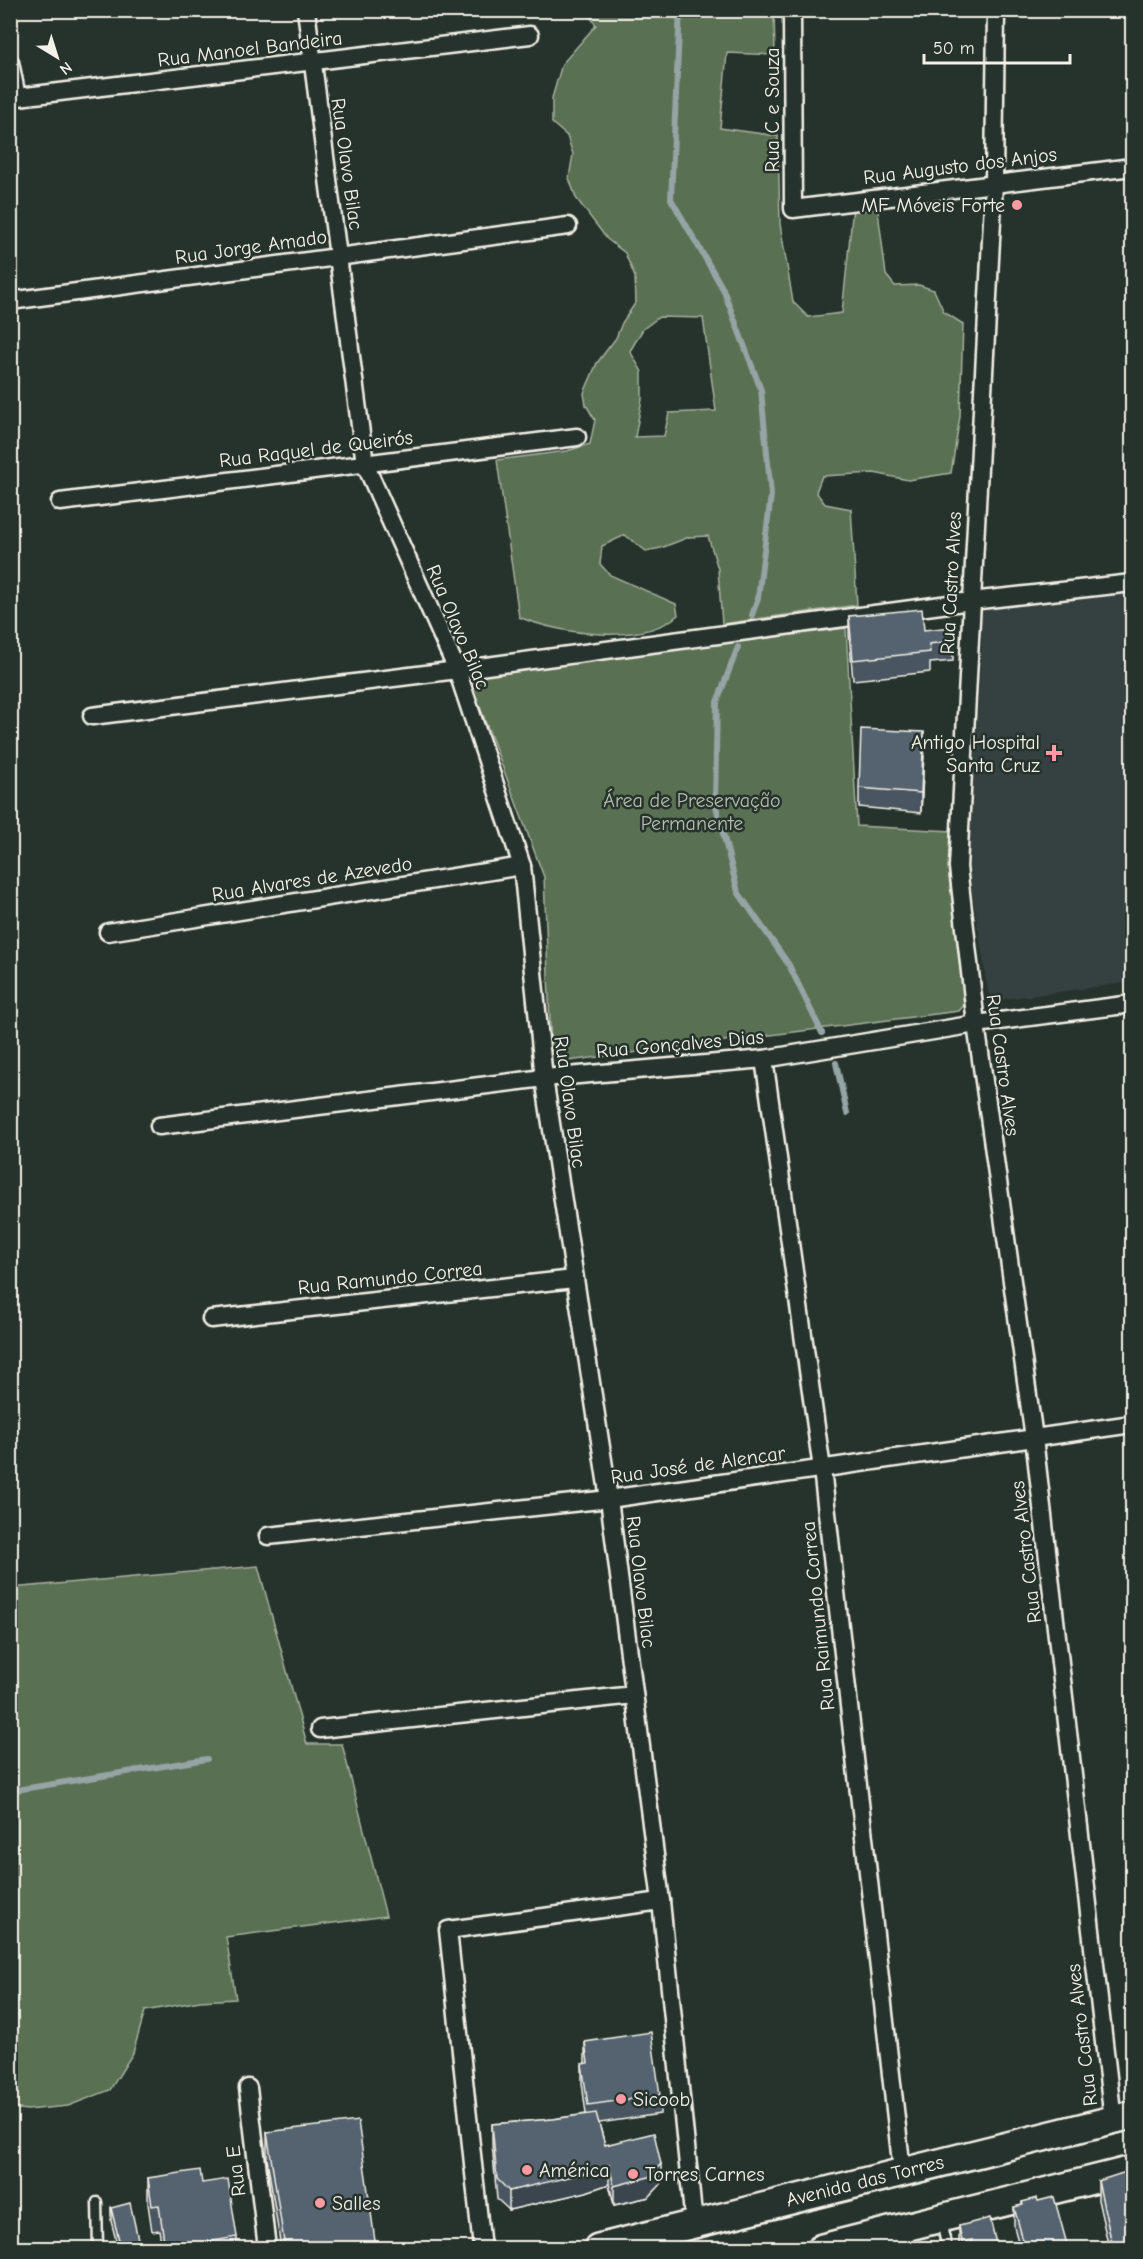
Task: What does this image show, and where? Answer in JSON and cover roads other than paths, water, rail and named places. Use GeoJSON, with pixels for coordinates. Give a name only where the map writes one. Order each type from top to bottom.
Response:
{"type":"FeatureCollection","features":[{"type":"Feature","properties":{"kind":"main road","name":"Avenida das Torres"},"geometry":{"type":"LineString","coordinates":[[598,2248],[1123,2117]]}},
{"type":"Feature","properties":{"kind":"main road"},"geometry":{"type":"LineString","coordinates":[[822,2248],[909,2238],[940,2218],[1132,2170]]}},
{"type":"Feature","properties":{"kind":"street","name":"Rua Olavo Bilac"},"geometry":{"type":"LineString","coordinates":[[306,10],[365,464],[457,670],[522,866],[544,1078],[609,1499],[661,1901],[694,2224]]}},
{"type":"Feature","properties":{"kind":"street","name":"Rua C e Souza"},"geometry":{"type":"LineString","coordinates":[[792,10],[794,209]]}},
{"type":"Feature","properties":{"kind":"street","name":"Rua Castro Alves"},"geometry":{"type":"LineString","coordinates":[[996,10],[994,183],[958,867],[976,1024],[1034,1438],[1123,2117]]}},
{"type":"Feature","properties":{"kind":"street","name":"Rua Manoel Bandeira"},"geometry":{"type":"LineString","coordinates":[[14,98],[530,35]]}},
{"type":"Feature","properties":{"kind":"street"},"geometry":{"type":"LineString","coordinates":[[10,62],[14,98]]}},
{"type":"Feature","properties":{"kind":"street","name":"Rua Augusto dos Anjos"},"geometry":{"type":"LineString","coordinates":[[794,209],[1132,167]]}},
{"type":"Feature","properties":{"kind":"street","name":"Rua Jorge Amado"},"geometry":{"type":"LineString","coordinates":[[10,302],[568,226]]}},
{"type":"Feature","properties":{"kind":"street","name":"Rua Raquel de Queirós"},"geometry":{"type":"LineString","coordinates":[[60,502],[577,437]]}},
{"type":"Feature","properties":{"kind":"street"},"geometry":{"type":"LineString","coordinates":[[92,716],[971,601],[1132,583]]}},
{"type":"Feature","properties":{"kind":"street","name":"Rua Alvares de Azevedo"},"geometry":{"type":"LineString","coordinates":[[108,932],[522,866]]}},
{"type":"Feature","properties":{"kind":"street","name":"Rua Gonçalves Dias"},"geometry":{"type":"LineString","coordinates":[[159,1126],[544,1078],[764,1059],[976,1024],[1132,1004]]}},
{"type":"Feature","properties":{"kind":"street","name":"Rua Raimundo Correa"},"geometry":{"type":"LineString","coordinates":[[764,1059],[822,1469],[902,2171]]}},
{"type":"Feature","properties":{"kind":"street","name":"Rua Ramundo Correa"},"geometry":{"type":"LineString","coordinates":[[211,1319],[574,1279]]}},
{"type":"Feature","properties":{"kind":"street","name":"Rua José de Alencar"},"geometry":{"type":"LineString","coordinates":[[268,1536],[609,1499],[1132,1424]]}},
{"type":"Feature","properties":{"kind":"street"},"geometry":{"type":"LineString","coordinates":[[320,1729],[634,1695]]}},
{"type":"Feature","properties":{"kind":"street"},"geometry":{"type":"LineString","coordinates":[[482,2248],[448,1930],[661,1901]]}},
{"type":"Feature","properties":{"kind":"street","name":"Rua E"},"geometry":{"type":"LineString","coordinates":[[248,2088],[267,2248]]}},
{"type":"Feature","properties":{"kind":"lane"},"geometry":{"type":"LineString","coordinates":[[97,2202],[98,2248]]}},
{"type":"Feature","properties":{"kind":"lane"},"geometry":{"type":"LineString","coordinates":[[940,2218],[947,2248]]}},
{"type":"Feature","properties":{"kind":"waterway"},"geometry":{"type":"LineString","coordinates":[[680,10],[671,199],[723,289],[761,390],[771,495],[758,598],[752,615]]}},
{"type":"Feature","properties":{"kind":"waterway"},"geometry":{"type":"LineString","coordinates":[[738,647],[717,702],[715,802],[738,892],[789,965],[822,1033]]}},
{"type":"Feature","properties":{"kind":"waterway"},"geometry":{"type":"LineString","coordinates":[[836,1063],[847,1113]]}},
{"type":"Feature","properties":{"kind":"waterway"},"geometry":{"type":"LineString","coordinates":[[10,1791],[207,1759]]}},
{"type":"Feature","properties":{"kind":"place","name":"MF Móveis Forte"},"geometry":{"type":"Point","coordinates":[1017,205]}},
{"type":"Feature","properties":{"kind":"place","name":"Antigo Hospital Santa Cruz"},"geometry":{"type":"Point","coordinates":[1054,753]}},
{"type":"Feature","properties":{"kind":"place","name":"Sicoob"},"geometry":{"type":"Point","coordinates":[621,2099]}},
{"type":"Feature","properties":{"kind":"place","name":"América"},"geometry":{"type":"Point","coordinates":[527,2170]}},
{"type":"Feature","properties":{"kind":"place","name":"Torres Carnes"},"geometry":{"type":"Point","coordinates":[633,2174]}},
{"type":"Feature","properties":{"kind":"place","name":"Salles"},"geometry":{"type":"Point","coordinates":[320,2203]}},
{"type":"Feature","properties":{"kind":"park label","name":"Área de Preservação Permanente"},"geometry":{"type":"Point","coordinates":[692,812]}}]}
